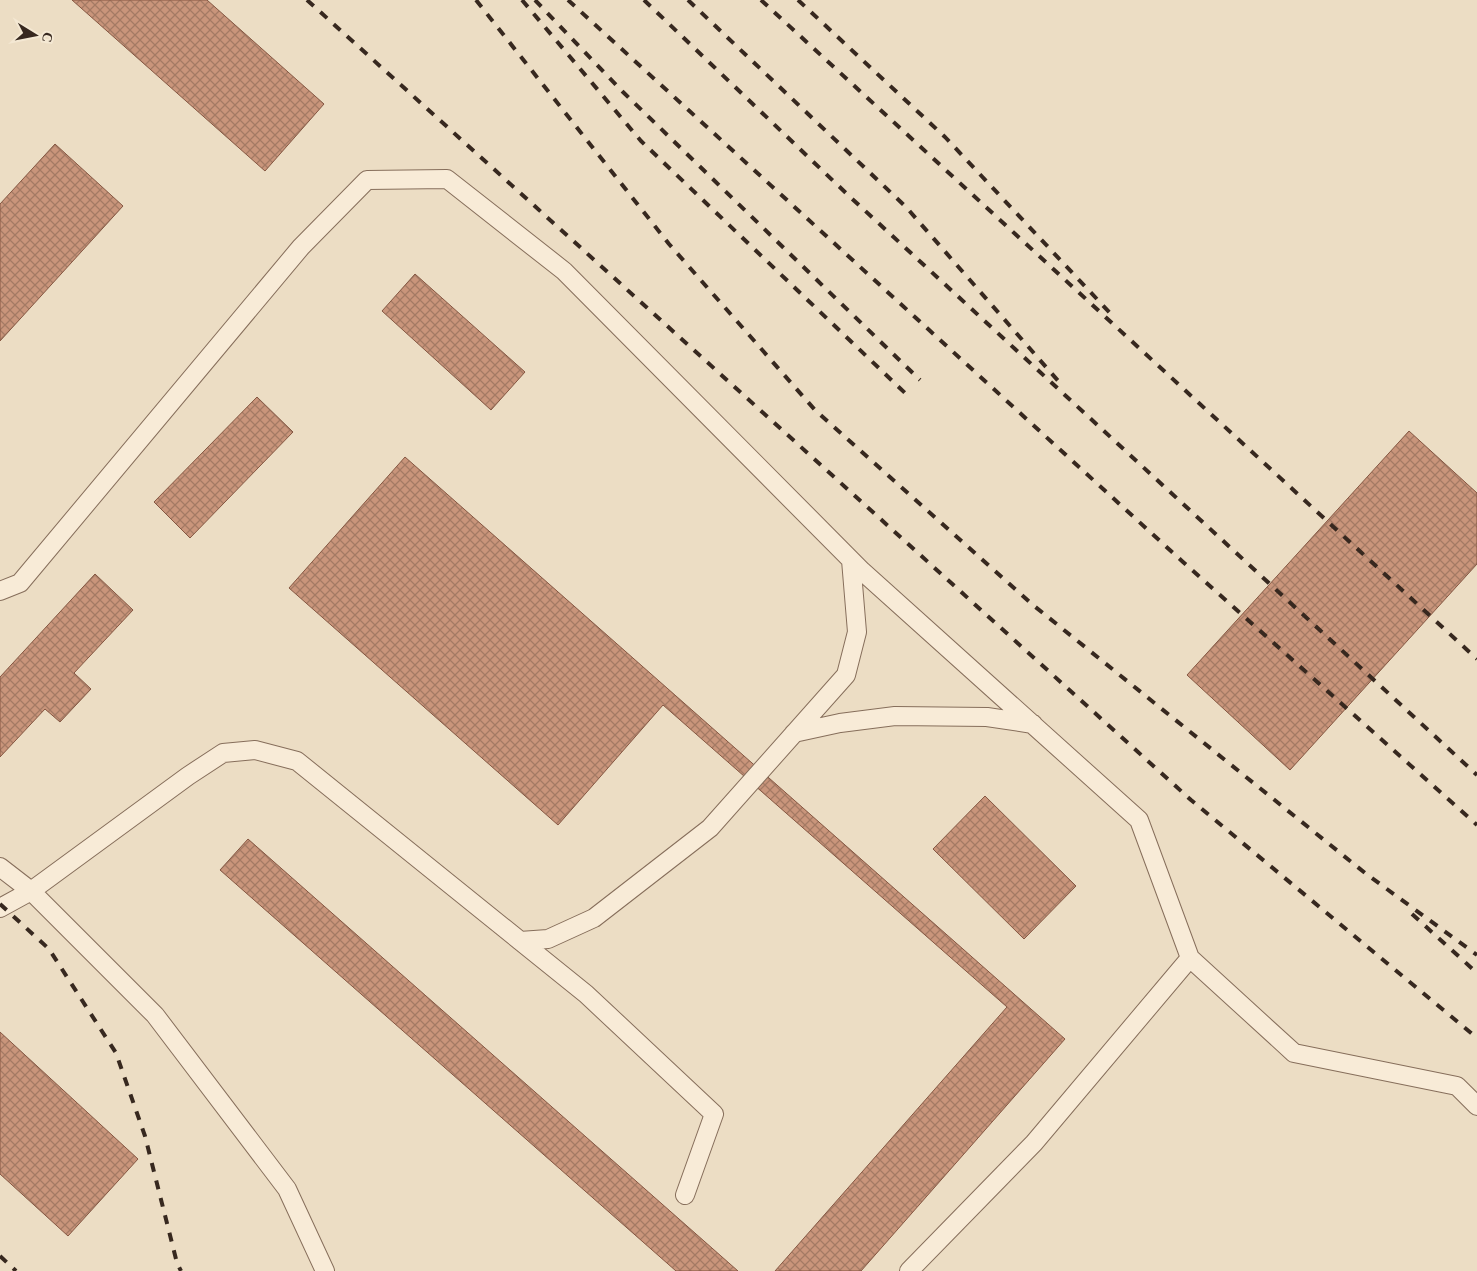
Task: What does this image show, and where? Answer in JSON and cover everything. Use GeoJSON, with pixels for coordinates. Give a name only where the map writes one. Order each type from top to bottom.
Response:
{"type":"FeatureCollection","features":[{"type":"Feature","properties":{"kind":"lane"},"geometry":{"type":"LineString","coordinates":[[0,591],[20,583],[301,247],[367,180],[447,179],[564,271],[852,560],[1139,820],[1190,958],[1294,1053],[1457,1086],[1477,1106]]}},
{"type":"Feature","properties":{"kind":"lane"},"geometry":{"type":"LineString","coordinates":[[520,941],[548,939],[594,918],[710,828],[846,675],[857,632],[852,560]]}},
{"type":"Feature","properties":{"kind":"lane"},"geometry":{"type":"LineString","coordinates":[[794,733],[840,723],[895,716],[987,717],[1033,724]]}},
{"type":"Feature","properties":{"kind":"lane"},"geometry":{"type":"LineString","coordinates":[[0,908],[31,891],[188,776],[223,753],[255,750],[296,761],[586,994],[714,1114],[685,1195]]}},
{"type":"Feature","properties":{"kind":"lane"},"geometry":{"type":"LineString","coordinates":[[0,867],[31,891],[156,1016],[287,1189],[325,1271]]}},
{"type":"Feature","properties":{"kind":"lane"},"geometry":{"type":"LineString","coordinates":[[909,1271],[1034,1143],[1190,958]]}},
{"type":"Feature","properties":{"kind":"building"},"geometry":{"type":"Polygon","coordinates":[[[72,0],[207,0],[324,104],[265,171],[72,0]]]}},
{"type":"Feature","properties":{"kind":"building"},"geometry":{"type":"Polygon","coordinates":[[[55,144],[123,206],[0,341],[0,204],[55,144]]]}},
{"type":"Feature","properties":{"kind":"building"},"geometry":{"type":"Polygon","coordinates":[[[415,274],[525,372],[491,410],[382,311],[415,274]]]}},
{"type":"Feature","properties":{"kind":"building"},"geometry":{"type":"Polygon","coordinates":[[[257,397],[293,432],[190,538],[154,502],[257,397]]]}},
{"type":"Feature","properties":{"kind":"building"},"geometry":{"type":"Polygon","coordinates":[[[1409,431],[1477,493],[1477,564],[1290,770],[1187,675],[1409,431]]]}},
{"type":"Feature","properties":{"kind":"building"},"geometry":{"type":"Polygon","coordinates":[[[405,457],[1065,1039],[861,1271],[775,1271],[1007,1007],[663,705],[558,825],[289,588],[405,457]]]}},
{"type":"Feature","properties":{"kind":"building"},"geometry":{"type":"Polygon","coordinates":[[[95,574],[133,610],[74,673],[91,689],[60,722],[45,709],[0,757],[0,677],[95,574]]]}},
{"type":"Feature","properties":{"kind":"building"},"geometry":{"type":"Polygon","coordinates":[[[985,796],[1076,886],[1024,939],[933,849],[985,796]]]}},
{"type":"Feature","properties":{"kind":"building"},"geometry":{"type":"Polygon","coordinates":[[[248,839],[738,1271],[676,1271],[220,870],[248,839]]]}},
{"type":"Feature","properties":{"kind":"building"},"geometry":{"type":"Polygon","coordinates":[[[0,1032],[138,1159],[68,1236],[0,1174],[0,1032]]]}},
{"type":"Feature","properties":{"kind":"railway"},"geometry":{"type":"LineString","coordinates":[[307,0],[1191,800],[1477,1038]]}},
{"type":"Feature","properties":{"kind":"railway"},"geometry":{"type":"LineString","coordinates":[[476,0],[669,244],[815,410],[1033,605],[1365,873],[1477,955]]}},
{"type":"Feature","properties":{"kind":"railway"},"geometry":{"type":"LineString","coordinates":[[522,0],[641,141],[905,393]]}},
{"type":"Feature","properties":{"kind":"railway"},"geometry":{"type":"LineString","coordinates":[[535,0],[623,92],[920,380]]}},
{"type":"Feature","properties":{"kind":"railway"},"geometry":{"type":"LineString","coordinates":[[568,0],[1183,562],[1477,825]]}},
{"type":"Feature","properties":{"kind":"railway"},"geometry":{"type":"LineString","coordinates":[[644,0],[848,195],[1477,775]]}},
{"type":"Feature","properties":{"kind":"railway"},"geometry":{"type":"LineString","coordinates":[[688,0],[906,207],[1060,383]]}},
{"type":"Feature","properties":{"kind":"railway"},"geometry":{"type":"LineString","coordinates":[[761,0],[1477,659]]}},
{"type":"Feature","properties":{"kind":"railway"},"geometry":{"type":"LineString","coordinates":[[798,0],[945,137],[1110,313]]}},
{"type":"Feature","properties":{"kind":"railway"},"geometry":{"type":"LineString","coordinates":[[0,904],[49,949],[116,1053],[145,1136],[177,1263],[181,1271]]}},
{"type":"Feature","properties":{"kind":"railway"},"geometry":{"type":"LineString","coordinates":[[1412,914],[1477,973]]}},
{"type":"Feature","properties":{"kind":"railway"},"geometry":{"type":"LineString","coordinates":[[0,1256],[16,1271]]}}]}
